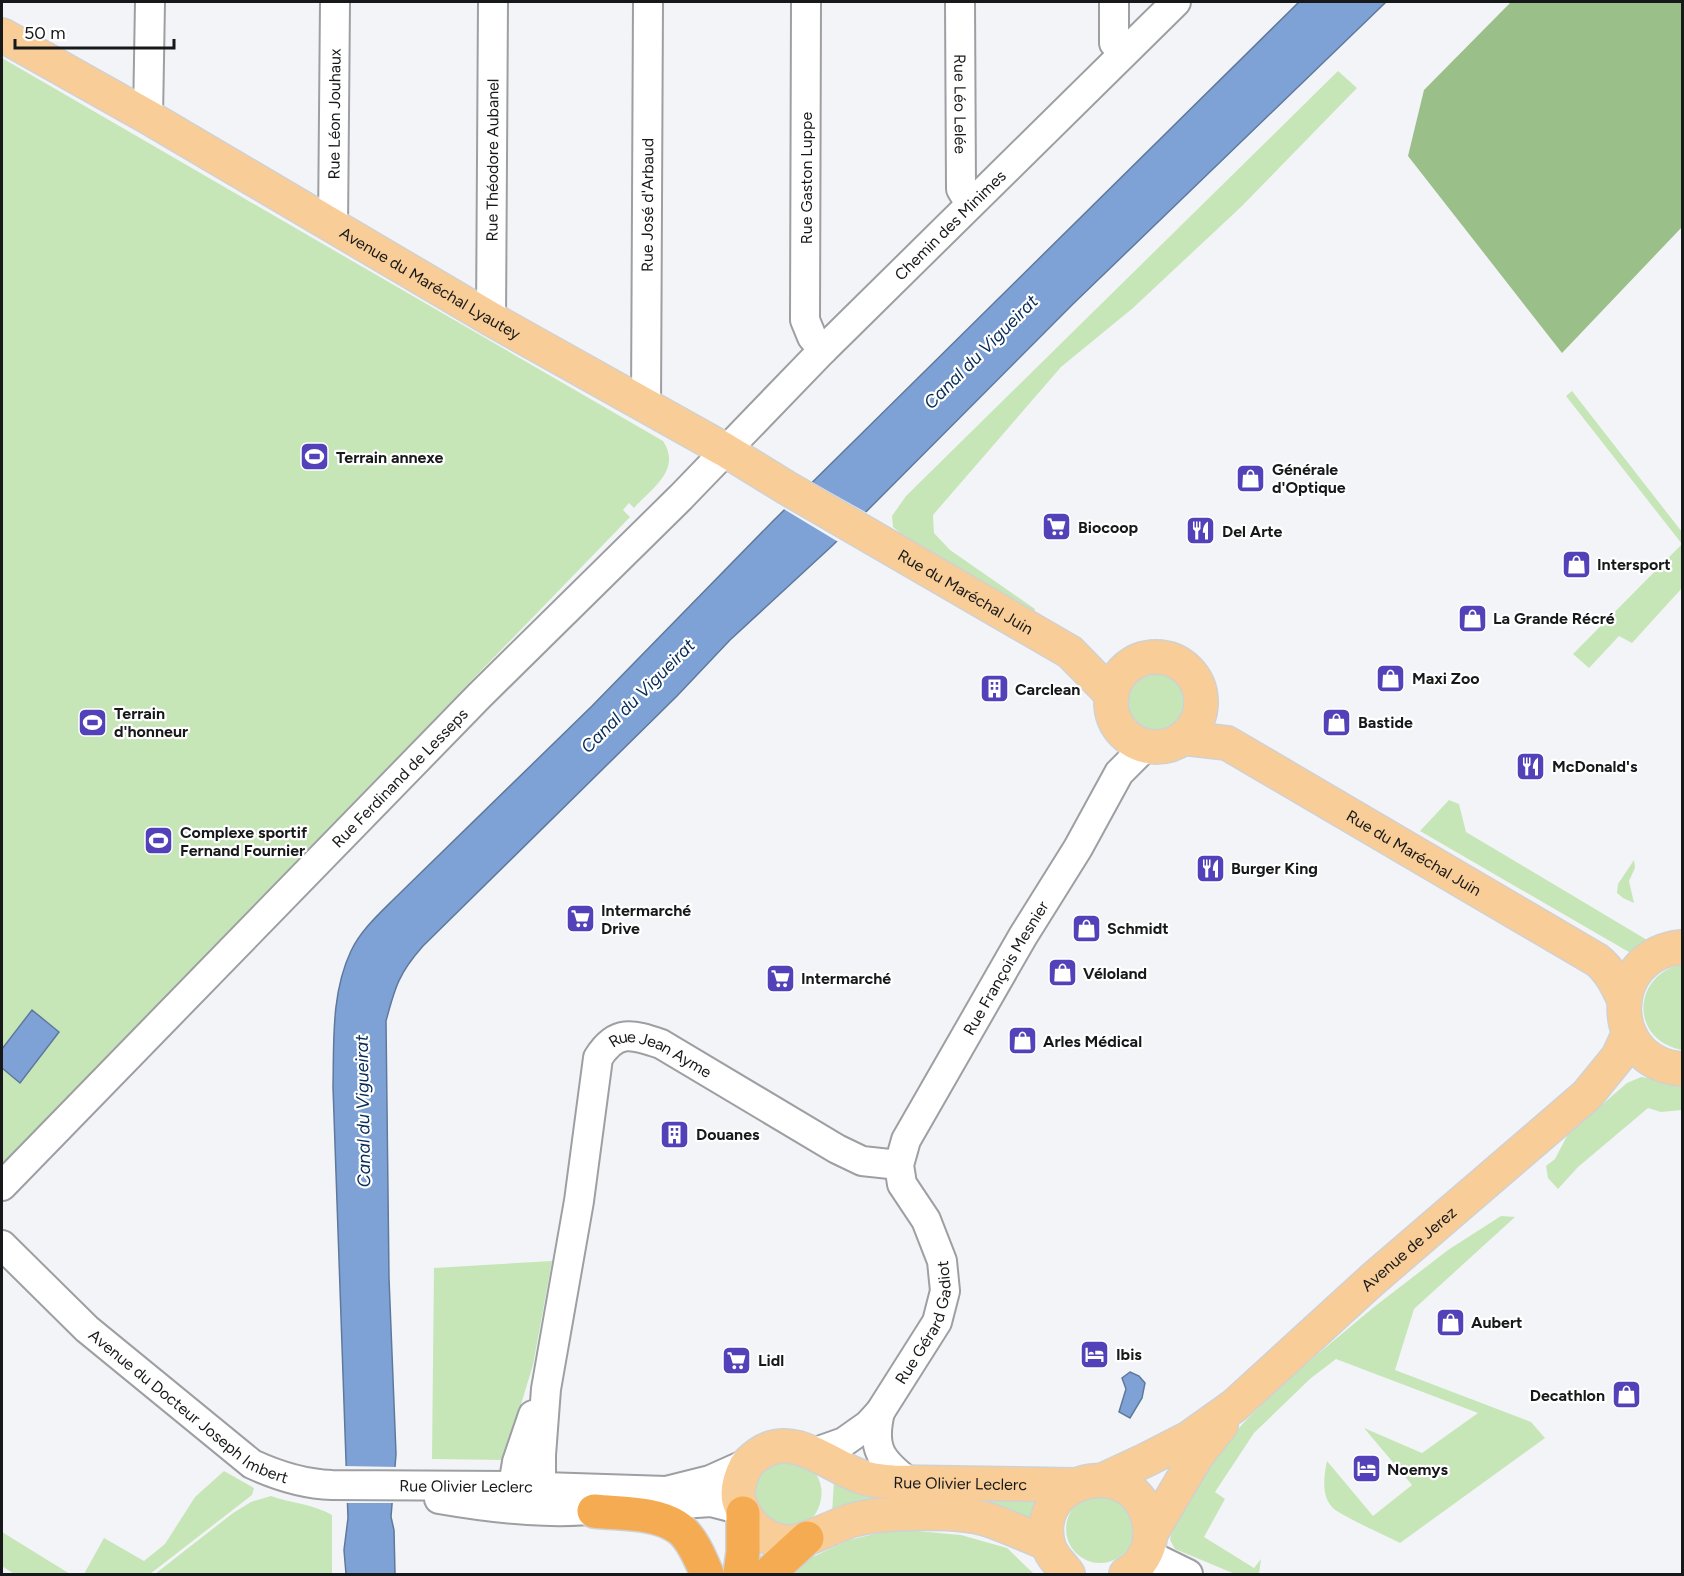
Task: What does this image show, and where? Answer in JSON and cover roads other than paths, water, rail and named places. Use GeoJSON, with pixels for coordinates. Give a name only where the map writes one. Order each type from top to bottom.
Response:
{"type":"FeatureCollection","features":[{"type":"Feature","properties":{"kind":"highway"},"geometry":{"type":"LineString","coordinates":[[594,1511],[643,1516],[666,1521],[680,1528],[699,1555],[707,1575]]}},
{"type":"Feature","properties":{"kind":"highway"},"geometry":{"type":"LineString","coordinates":[[740,1575],[743,1552],[743,1512]]}},
{"type":"Feature","properties":{"kind":"highway"},"geometry":{"type":"LineString","coordinates":[[768,1575],[807,1538]]}},
{"type":"Feature","properties":{"kind":"main road","name":"Avenue du Maréchal Lyautey"},"geometry":{"type":"LineString","coordinates":[[2,35],[148,117],[491,319],[725,450],[861,530]]}},
{"type":"Feature","properties":{"kind":"main road","name":"Rue du Maréchal Juin"},"geometry":{"type":"LineString","coordinates":[[861,530],[1070,652],[1112,694]]}},
{"type":"Feature","properties":{"kind":"main road","name":"Rue du Maréchal Juin"},"geometry":{"type":"LineString","coordinates":[[1070,652],[1130,666]]}},
{"type":"Feature","properties":{"kind":"main road"},"geometry":{"type":"LineString","coordinates":[[1149,658],[1169,659],[1179,663],[1193,676],[1201,705],[1196,723],[1183,738],[1159,747],[1136,740],[1113,716],[1112,694],[1118,679],[1130,666],[1149,658]]}},
{"type":"Feature","properties":{"kind":"main road","name":"Rue du Maréchal Juin"},"geometry":{"type":"LineString","coordinates":[[1201,705],[1227,743]]}},
{"type":"Feature","properties":{"kind":"main road","name":"Rue du Maréchal Juin"},"geometry":{"type":"LineString","coordinates":[[1183,738],[1227,743],[1600,962],[1626,968],[1638,968]]}},
{"type":"Feature","properties":{"kind":"main road"},"geometry":{"type":"LineString","coordinates":[[1668,1065],[1638,1049],[1629,1033],[1624,1017],[1624,1000],[1629,983],[1638,968],[1653,955],[1672,948],[1683,947]]}},
{"type":"Feature","properties":{"kind":"main road","name":"Rue du Maréchal Juin"},"geometry":{"type":"LineString","coordinates":[[1600,962],[1616,983],[1624,1000]]}},
{"type":"Feature","properties":{"kind":"main road","name":"Avenue de Jerez"},"geometry":{"type":"LineString","coordinates":[[1088,1483],[1146,1461],[1189,1438],[1234,1406],[1372,1280],[1587,1095],[1618,1057],[1629,1033]]}},
{"type":"Feature","properties":{"kind":"main road","name":"Avenue de Jerez"},"geometry":{"type":"LineString","coordinates":[[1587,1095],[1668,1065]]}},
{"type":"Feature","properties":{"kind":"main road","name":"Avenue de Jerez"},"geometry":{"type":"LineString","coordinates":[[1137,1561],[1196,1457],[1234,1406]]}},
{"type":"Feature","properties":{"kind":"main road","name":"Rue Olivier Leclerc"},"geometry":{"type":"LineString","coordinates":[[748,1463],[762,1452],[787,1445],[813,1453],[865,1478],[910,1483],[1088,1483]]}},
{"type":"Feature","properties":{"kind":"main road"},"geometry":{"type":"LineString","coordinates":[[743,1512],[738,1497],[741,1479],[748,1463]]}},
{"type":"Feature","properties":{"kind":"main road"},"geometry":{"type":"LineString","coordinates":[[1069,1574],[1055,1560],[1048,1544],[1047,1527],[1051,1510],[1061,1496],[1088,1483],[1118,1483],[1132,1492],[1143,1504],[1149,1519],[1137,1561]]}},
{"type":"Feature","properties":{"kind":"main road","name":"Rue Olivier Leclerc"},"geometry":{"type":"LineString","coordinates":[[743,1512],[754,1528],[772,1538],[789,1542],[870,1516],[919,1514],[961,1515],[987,1519],[1048,1544]]}},
{"type":"Feature","properties":{"kind":"street"},"geometry":{"type":"LineString","coordinates":[[148,117],[150,2]]}},
{"type":"Feature","properties":{"kind":"street","name":"Rue Léon Jouhaux"},"geometry":{"type":"LineString","coordinates":[[333,226],[335,2]]}},
{"type":"Feature","properties":{"kind":"street","name":"Rue Théodore Aubanel"},"geometry":{"type":"LineString","coordinates":[[491,319],[494,2]]}},
{"type":"Feature","properties":{"kind":"street","name":"Rue José d'Arbaud"},"geometry":{"type":"LineString","coordinates":[[646,407],[648,2]]}},
{"type":"Feature","properties":{"kind":"street","name":"Rue Gaston Luppe"},"geometry":{"type":"LineString","coordinates":[[806,2],[805,320],[812,337],[823,350]]}},
{"type":"Feature","properties":{"kind":"street","name":"Rue Léo Lelée"},"geometry":{"type":"LineString","coordinates":[[960,2],[961,189],[970,204]]}},
{"type":"Feature","properties":{"kind":"street"},"geometry":{"type":"LineString","coordinates":[[1113,2],[1114,42],[1124,52]]}},
{"type":"Feature","properties":{"kind":"street","name":"Chemin des Minimes"},"geometry":{"type":"LineString","coordinates":[[725,450],[823,350],[1176,2]]}},
{"type":"Feature","properties":{"kind":"street","name":"Rue Ferdinand de Lesseps"},"geometry":{"type":"LineString","coordinates":[[2,1186],[479,696],[681,497],[725,450]]}},
{"type":"Feature","properties":{"kind":"street","name":"Rue François Mesnier"},"geometry":{"type":"LineString","coordinates":[[899,1165],[906,1140],[1023,936],[1077,848],[1136,740]]}},
{"type":"Feature","properties":{"kind":"street","name":"Rue Jean Ayme"},"geometry":{"type":"LineString","coordinates":[[527,1487],[517,1462],[533,1414],[546,1389],[579,1201],[598,1058],[606,1046],[616,1038],[635,1035],[661,1044],[837,1149],[862,1161],[899,1165]]}},
{"type":"Feature","properties":{"kind":"street","name":"Rue Gérard Gadiot"},"geometry":{"type":"LineString","coordinates":[[813,1453],[844,1442],[868,1425],[880,1412],[937,1322],[945,1291],[942,1261],[926,1220],[902,1184],[899,1165]]}},
{"type":"Feature","properties":{"kind":"street","name":"Avenue du Docteur Joseph Imbert"},"geometry":{"type":"LineString","coordinates":[[2,1245],[87,1329],[252,1464],[281,1477],[316,1484],[410,1485]]}},
{"type":"Feature","properties":{"kind":"street","name":"Rue Gérard Gadiot"},"geometry":{"type":"LineString","coordinates":[[880,1412],[876,1429],[879,1453],[895,1472],[910,1483]]}},
{"type":"Feature","properties":{"kind":"street","name":"Rue Olivier Leclerc"},"geometry":{"type":"LineString","coordinates":[[410,1485],[652,1491],[710,1480],[748,1463]]}},
{"type":"Feature","properties":{"kind":"street","name":"Rue Olivier Leclerc"},"geometry":{"type":"LineString","coordinates":[[410,1485],[438,1499],[486,1507],[594,1511],[629,1505],[711,1502],[743,1512]]}},
{"type":"Feature","properties":{"kind":"street"},"geometry":{"type":"LineString","coordinates":[[1137,1561],[1188,1575]]}},
{"type":"Feature","properties":{"kind":"water","name":"Canal du Vigueirat"},"geometry":{"type":"Polygon","coordinates":[[[1299,2],[1386,2],[1073,304],[833,545],[730,640],[677,696],[423,946],[403,973],[395,989],[386,1021],[389,1278],[396,1454],[391,1517],[394,1530],[395,1574],[346,1574],[344,1550],[348,1518],[333,1053],[340,984],[355,943],[383,910],[592,706],[772,522],[1299,2]]]}},
{"type":"Feature","properties":{"kind":"water"},"geometry":{"type":"Polygon","coordinates":[[[32,1010],[59,1032],[20,1083],[2,1068],[2,1049],[32,1010]]]}},
{"type":"Feature","properties":{"kind":"water"},"geometry":{"type":"Polygon","coordinates":[[[1130,1372],[1139,1376],[1145,1383],[1142,1398],[1130,1418],[1119,1412],[1126,1389],[1122,1378],[1130,1372]]]}},
{"type":"Feature","properties":{"kind":"place","name":"Terrain annexe"},"geometry":{"type":"Point","coordinates":[315,457]}},
{"type":"Feature","properties":{"kind":"place","name":"Générale d'Optique"},"geometry":{"type":"Point","coordinates":[1251,478]}},
{"type":"Feature","properties":{"kind":"place","name":"Biocoop"},"geometry":{"type":"Point","coordinates":[1057,527]}},
{"type":"Feature","properties":{"kind":"place","name":"Del Arte"},"geometry":{"type":"Point","coordinates":[1201,531]}},
{"type":"Feature","properties":{"kind":"place","name":"Intersport"},"geometry":{"type":"Point","coordinates":[1576,564]}},
{"type":"Feature","properties":{"kind":"place","name":"La Grande Récré"},"geometry":{"type":"Point","coordinates":[1472,618]}},
{"type":"Feature","properties":{"kind":"place","name":"Maxi Zoo"},"geometry":{"type":"Point","coordinates":[1391,678]}},
{"type":"Feature","properties":{"kind":"place","name":"Carclean"},"geometry":{"type":"Point","coordinates":[994,689]}},
{"type":"Feature","properties":{"kind":"place","name":"Terrain d'honneur"},"geometry":{"type":"Point","coordinates":[93,722]}},
{"type":"Feature","properties":{"kind":"place","name":"Bastide"},"geometry":{"type":"Point","coordinates":[1337,722]}},
{"type":"Feature","properties":{"kind":"place","name":"McDonald's"},"geometry":{"type":"Point","coordinates":[1531,766]}},
{"type":"Feature","properties":{"kind":"place","name":"Complexe sportif Fernand Fournier"},"geometry":{"type":"Point","coordinates":[159,841]}},
{"type":"Feature","properties":{"kind":"place","name":"Burger King"},"geometry":{"type":"Point","coordinates":[1210,868]}},
{"type":"Feature","properties":{"kind":"place","name":"Intermarché Drive"},"geometry":{"type":"Point","coordinates":[580,919]}},
{"type":"Feature","properties":{"kind":"place","name":"Schmidt"},"geometry":{"type":"Point","coordinates":[1086,928]}},
{"type":"Feature","properties":{"kind":"place","name":"Véloland"},"geometry":{"type":"Point","coordinates":[1062,973]}},
{"type":"Feature","properties":{"kind":"place","name":"Intermarché"},"geometry":{"type":"Point","coordinates":[780,978]}},
{"type":"Feature","properties":{"kind":"place","name":"Arles Médical"},"geometry":{"type":"Point","coordinates":[1022,1041]}},
{"type":"Feature","properties":{"kind":"place","name":"Douanes"},"geometry":{"type":"Point","coordinates":[675,1134]}},
{"type":"Feature","properties":{"kind":"place","name":"Aubert"},"geometry":{"type":"Point","coordinates":[1450,1322]}},
{"type":"Feature","properties":{"kind":"place","name":"Ibis"},"geometry":{"type":"Point","coordinates":[1095,1354]}},
{"type":"Feature","properties":{"kind":"place","name":"Lidl"},"geometry":{"type":"Point","coordinates":[737,1360]}},
{"type":"Feature","properties":{"kind":"place","name":"Decathlon"},"geometry":{"type":"Point","coordinates":[1626,1395]}},
{"type":"Feature","properties":{"kind":"place","name":"Noemys"},"geometry":{"type":"Point","coordinates":[1366,1469]}}]}
